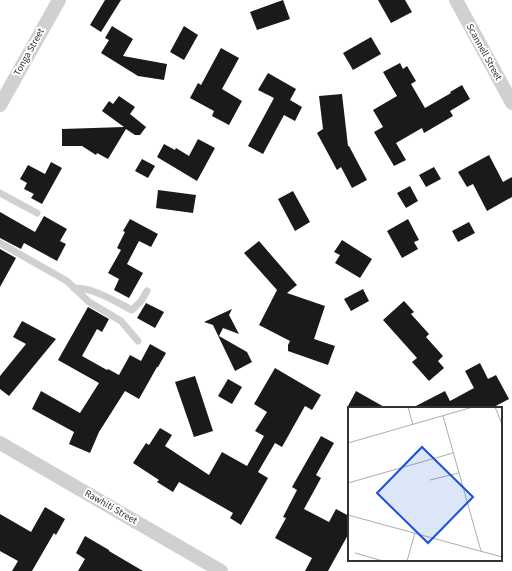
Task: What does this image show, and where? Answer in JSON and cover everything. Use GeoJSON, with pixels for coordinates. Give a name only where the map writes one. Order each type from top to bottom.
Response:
{"type":"FeatureCollection","features":[{"type":"Feature","properties":{"kind":"street","name":"Tonga Street"},"geometry":{"type":"LineString","coordinates":[[0,105],[59,0]]}},
{"type":"Feature","properties":{"kind":"street","name":"Scannell Street"},"geometry":{"type":"LineString","coordinates":[[456,0],[512,103]]}},
{"type":"Feature","properties":{"kind":"street","name":"Rawhiti Street"},"geometry":{"type":"LineString","coordinates":[[0,443],[221,571]]}},
{"type":"Feature","properties":{"kind":"lane"},"geometry":{"type":"LineString","coordinates":[[0,193],[37,213]]}},
{"type":"Feature","properties":{"kind":"lane"},"geometry":{"type":"LineString","coordinates":[[0,243],[67,281],[89,302],[121,321],[138,341]]}},
{"type":"Feature","properties":{"kind":"lane"},"geometry":{"type":"LineString","coordinates":[[74,288],[84,288],[93,291],[132,310],[142,301],[147,291]]}},
{"type":"Feature","properties":{"kind":"building"},"geometry":{"type":"Polygon","coordinates":[[[105,0],[121,0],[101,32],[90,25],[105,0]]]}},
{"type":"Feature","properties":{"kind":"building"},"geometry":{"type":"Polygon","coordinates":[[[283,0],[290,19],[257,30],[250,12],[283,0]]]}},
{"type":"Feature","properties":{"kind":"building"},"geometry":{"type":"Polygon","coordinates":[[[378,0],[405,0],[412,12],[391,23],[378,0]]]}},
{"type":"Feature","properties":{"kind":"building"},"geometry":{"type":"Polygon","coordinates":[[[112,26],[133,39],[123,56],[167,64],[164,80],[138,76],[101,53],[109,40],[105,38],[112,26]]]}},
{"type":"Feature","properties":{"kind":"building"},"geometry":{"type":"Polygon","coordinates":[[[184,26],[198,35],[184,60],[170,52],[184,26]]]}},
{"type":"Feature","properties":{"kind":"building"},"geometry":{"type":"Polygon","coordinates":[[[371,37],[381,54],[353,70],[343,53],[371,37]]]}},
{"type":"Feature","properties":{"kind":"building"},"geometry":{"type":"Polygon","coordinates":[[[221,48],[239,58],[222,89],[242,101],[229,125],[212,116],[214,111],[190,98],[198,83],[201,85],[221,48]]]}},
{"type":"Feature","properties":{"kind":"building"},"geometry":{"type":"Polygon","coordinates":[[[400,63],[403,69],[407,66],[416,81],[411,84],[425,108],[462,85],[470,99],[450,111],[453,116],[424,133],[422,128],[396,143],[406,160],[394,166],[374,132],[383,127],[373,110],[397,96],[383,72],[400,63]]]}},
{"type":"Feature","properties":{"kind":"building"},"geometry":{"type":"Polygon","coordinates":[[[268,73],[296,89],[290,100],[302,107],[295,121],[284,115],[263,154],[248,146],[274,98],[258,90],[268,73]]]}},
{"type":"Feature","properties":{"kind":"building"},"geometry":{"type":"Polygon","coordinates":[[[342,94],[348,146],[367,180],[352,188],[341,167],[337,170],[317,133],[323,129],[319,96],[342,94]]]}},
{"type":"Feature","properties":{"kind":"building"},"geometry":{"type":"Polygon","coordinates":[[[119,96],[135,107],[130,114],[146,127],[140,135],[135,135],[126,129],[108,159],[97,153],[96,155],[82,146],[62,146],[62,129],[124,127],[102,111],[109,101],[113,104],[119,96]]]}},
{"type":"Feature","properties":{"kind":"building"},"geometry":{"type":"Polygon","coordinates":[[[198,139],[215,148],[197,181],[157,157],[164,144],[175,150],[176,148],[189,156],[198,139]]]}},
{"type":"Feature","properties":{"kind":"building"},"geometry":{"type":"Polygon","coordinates":[[[489,155],[503,182],[512,177],[512,197],[487,211],[473,184],[467,187],[458,172],[489,155]]]}},
{"type":"Feature","properties":{"kind":"building"},"geometry":{"type":"Polygon","coordinates":[[[142,159],[155,166],[148,178],[135,171],[142,159]]]}},
{"type":"Feature","properties":{"kind":"building"},"geometry":{"type":"Polygon","coordinates":[[[51,162],[62,168],[42,204],[31,198],[34,194],[24,189],[27,183],[20,179],[28,165],[45,174],[51,162]]]}},
{"type":"Feature","properties":{"kind":"building"},"geometry":{"type":"Polygon","coordinates":[[[434,167],[441,179],[426,187],[419,175],[434,167]]]}},
{"type":"Feature","properties":{"kind":"building"},"geometry":{"type":"Polygon","coordinates":[[[410,186],[418,201],[406,208],[397,193],[410,186]]]}},
{"type":"Feature","properties":{"kind":"building"},"geometry":{"type":"Polygon","coordinates":[[[158,190],[196,195],[193,213],[156,208],[158,190]]]}},
{"type":"Feature","properties":{"kind":"building"},"geometry":{"type":"Polygon","coordinates":[[[293,191],[310,222],[295,231],[278,199],[293,191]]]}},
{"type":"Feature","properties":{"kind":"building"},"geometry":{"type":"Polygon","coordinates":[[[0,212],[35,232],[44,216],[67,229],[60,241],[66,244],[57,261],[24,243],[21,249],[0,238],[0,212]]]}},
{"type":"Feature","properties":{"kind":"building"},"geometry":{"type":"Polygon","coordinates":[[[130,219],[158,234],[151,247],[139,241],[127,264],[143,273],[129,298],[114,290],[119,279],[108,273],[121,250],[117,248],[125,232],[123,231],[130,219]]]}},
{"type":"Feature","properties":{"kind":"building"},"geometry":{"type":"Polygon","coordinates":[[[408,219],[419,240],[414,242],[418,249],[402,258],[387,231],[408,219]]]}},
{"type":"Feature","properties":{"kind":"building"},"geometry":{"type":"Polygon","coordinates":[[[469,222],[475,233],[458,242],[452,231],[469,222]]]}},
{"type":"Feature","properties":{"kind":"building"},"geometry":{"type":"Polygon","coordinates":[[[342,240],[372,259],[360,278],[335,263],[340,255],[334,252],[342,240]]]}},
{"type":"Feature","properties":{"kind":"building"},"geometry":{"type":"Polygon","coordinates":[[[259,241],[297,285],[287,293],[325,306],[314,339],[335,346],[328,365],[288,351],[290,341],[259,325],[277,290],[244,253],[259,241]]]}},
{"type":"Feature","properties":{"kind":"building"},"geometry":{"type":"Polygon","coordinates":[[[0,249],[16,258],[0,287],[0,249]]]}},
{"type":"Feature","properties":{"kind":"building"},"geometry":{"type":"Polygon","coordinates":[[[363,289],[369,301],[351,311],[344,299],[363,289]]]}},
{"type":"Feature","properties":{"kind":"building"},"geometry":{"type":"Polygon","coordinates":[[[404,301],[414,312],[411,314],[429,334],[426,337],[443,356],[438,361],[444,368],[429,381],[412,362],[417,358],[383,320],[404,301]]]}},
{"type":"Feature","properties":{"kind":"building"},"geometry":{"type":"Polygon","coordinates":[[[146,303],[164,312],[155,328],[137,318],[146,303]]]}},
{"type":"Feature","properties":{"kind":"building"},"geometry":{"type":"Polygon","coordinates":[[[88,307],[109,319],[102,332],[97,329],[82,356],[119,375],[130,355],[141,361],[150,344],[166,353],[139,399],[125,391],[99,432],[90,453],[69,444],[74,432],[32,409],[41,391],[80,413],[99,383],[58,360],[88,307]]]}},
{"type":"Feature","properties":{"kind":"building"},"geometry":{"type":"Polygon","coordinates":[[[232,309],[229,315],[239,334],[223,328],[219,336],[247,352],[252,362],[235,371],[213,325],[204,322],[232,309]]]}},
{"type":"Feature","properties":{"kind":"building"},"geometry":{"type":"Polygon","coordinates":[[[22,321],[56,339],[9,396],[0,389],[0,376],[26,344],[13,337],[22,321]]]}},
{"type":"Feature","properties":{"kind":"building"},"geometry":{"type":"Polygon","coordinates":[[[480,363],[488,379],[496,375],[509,399],[494,407],[414,407],[445,391],[450,401],[474,388],[465,371],[480,363]]]}},
{"type":"Feature","properties":{"kind":"building"},"geometry":{"type":"Polygon","coordinates":[[[275,368],[321,395],[312,410],[305,406],[282,447],[275,443],[258,472],[268,478],[241,525],[230,518],[233,513],[179,482],[173,492],[157,482],[159,480],[133,463],[146,443],[149,445],[160,428],[172,435],[165,446],[209,475],[222,452],[247,466],[264,436],[255,431],[267,412],[254,404],[275,368]]]}},
{"type":"Feature","properties":{"kind":"building"},"geometry":{"type":"Polygon","coordinates":[[[195,376],[213,431],[194,437],[175,382],[195,376]]]}},
{"type":"Feature","properties":{"kind":"building"},"geometry":{"type":"Polygon","coordinates":[[[228,379],[242,387],[232,404],[218,396],[228,379]]]}},
{"type":"Feature","properties":{"kind":"building"},"geometry":{"type":"Polygon","coordinates":[[[356,391],[384,407],[348,407],[347,408],[356,391]]]}},
{"type":"Feature","properties":{"kind":"building"},"geometry":{"type":"Polygon","coordinates":[[[321,436],[334,443],[316,475],[321,478],[304,509],[329,522],[336,509],[348,515],[348,535],[328,571],[305,571],[312,558],[275,538],[286,518],[283,517],[297,490],[292,487],[321,436]]]}},
{"type":"Feature","properties":{"kind":"building"},"geometry":{"type":"Polygon","coordinates":[[[45,507],[65,519],[56,535],[54,533],[32,571],[12,571],[18,561],[0,551],[0,514],[31,532],[45,507]]]}},
{"type":"Feature","properties":{"kind":"building"},"geometry":{"type":"Polygon","coordinates":[[[85,536],[143,571],[78,571],[85,559],[76,553],[85,536]]]}}]}
